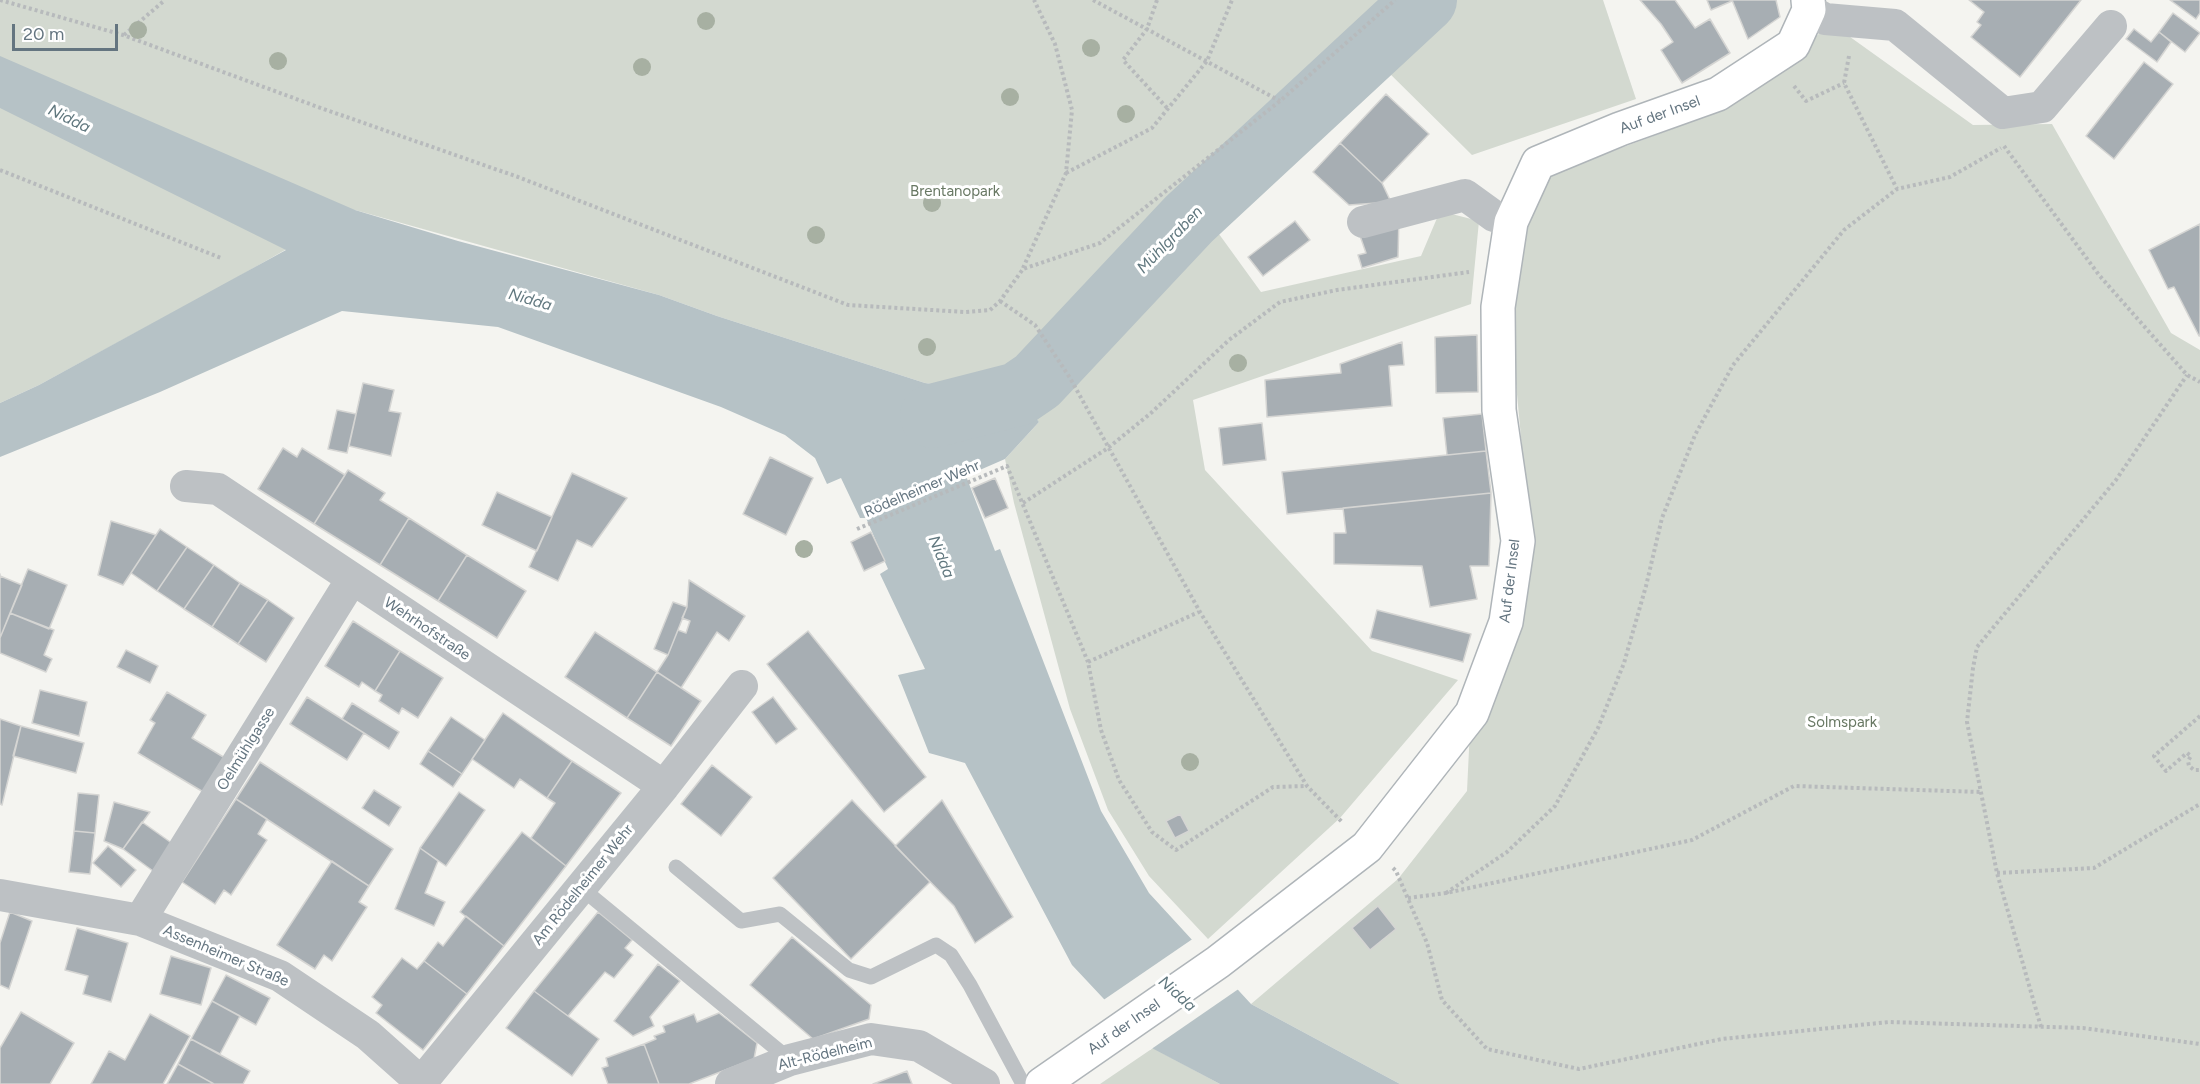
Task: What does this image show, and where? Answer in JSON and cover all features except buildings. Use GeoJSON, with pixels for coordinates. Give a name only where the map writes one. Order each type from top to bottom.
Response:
{"type":"FeatureCollection","features":[{"type":"Feature","properties":{"kind":"main road","name":"Auf der Insel"},"geometry":{"type":"LineString","coordinates":[[1042,1084],[1218,962],[1367,848],[1472,713],[1506,622],[1518,541],[1499,410],[1498,307],[1511,222],[1538,162],[1620,129],[1718,94],[1793,45],[1809,5]]}},
{"type":"Feature","properties":{"kind":"street","name":"Auf der Insel"},"geometry":{"type":"LineString","coordinates":[[1809,5],[1825,19],[1894,25],[2003,113],[2042,107]]}},
{"type":"Feature","properties":{"kind":"street"},"geometry":{"type":"LineString","coordinates":[[2042,107],[2111,26]]}},
{"type":"Feature","properties":{"kind":"street"},"geometry":{"type":"LineString","coordinates":[[1363,222],[1465,195],[1494,216],[1511,222]]}},
{"type":"Feature","properties":{"kind":"street","name":"Wehrhofstraße"},"geometry":{"type":"LineString","coordinates":[[186,486],[218,489],[664,786]]}},
{"type":"Feature","properties":{"kind":"street","name":"Oelmühlgasse"},"geometry":{"type":"LineString","coordinates":[[140,920],[352,579]]}},
{"type":"Feature","properties":{"kind":"street","name":"Am Rödelheimer Wehr"},"geometry":{"type":"LineString","coordinates":[[421,1084],[580,886],[664,786],[742,686]]}},
{"type":"Feature","properties":{"kind":"street","name":"Assenheimer Straße"},"geometry":{"type":"LineString","coordinates":[[0,895],[140,920],[280,976],[369,1035],[421,1084]]}},
{"type":"Feature","properties":{"kind":"street","name":"Alt-Rödelheim"},"geometry":{"type":"LineString","coordinates":[[731,1084],[790,1060],[871,1039],[919,1046],[984,1084]]}},
{"type":"Feature","properties":{"kind":"lane"},"geometry":{"type":"LineString","coordinates":[[676,867],[741,921],[780,914],[849,970],[871,977],[936,945],[951,955],[970,985],[1023,1084]]}},
{"type":"Feature","properties":{"kind":"lane"},"geometry":{"type":"LineString","coordinates":[[580,886],[790,1060]]}},
{"type":"Feature","properties":{"kind":"path"},"geometry":{"type":"LineString","coordinates":[[0,0],[123,35],[518,177],[848,305],[965,312],[990,310],[1000,301],[1023,268],[1066,173],[1072,110],[1054,44],[1034,0]]}},
{"type":"Feature","properties":{"kind":"path"},"geometry":{"type":"LineString","coordinates":[[123,35],[165,0]]}},
{"type":"Feature","properties":{"kind":"path"},"geometry":{"type":"LineString","coordinates":[[1093,0],[1280,100]]}},
{"type":"Feature","properties":{"kind":"path"},"geometry":{"type":"LineString","coordinates":[[1157,0],[1146,29],[1123,60],[1168,109]]}},
{"type":"Feature","properties":{"kind":"path"},"geometry":{"type":"LineString","coordinates":[[1066,173],[1152,128],[1207,61],[1232,0]]}},
{"type":"Feature","properties":{"kind":"path"},"geometry":{"type":"LineString","coordinates":[[1023,268],[1100,243],[1280,100],[1395,0]]}},
{"type":"Feature","properties":{"kind":"path"},"geometry":{"type":"LineString","coordinates":[[1854,23],[1844,83],[1898,189]]}},
{"type":"Feature","properties":{"kind":"path"},"geometry":{"type":"LineString","coordinates":[[1773,59],[1806,101],[1844,83]]}},
{"type":"Feature","properties":{"kind":"path"},"geometry":{"type":"LineString","coordinates":[[1446,893],[1507,852],[1555,806],[1598,728],[1624,663],[1662,518],[1695,435],[1733,365],[1844,230],[1898,189],[1950,177],[2004,146],[2042,107]]}},
{"type":"Feature","properties":{"kind":"path"},"geometry":{"type":"LineString","coordinates":[[2004,146],[2099,275],[2187,375],[2200,382]]}},
{"type":"Feature","properties":{"kind":"path"},"geometry":{"type":"LineString","coordinates":[[0,170],[221,258]]}},
{"type":"Feature","properties":{"kind":"path"},"geometry":{"type":"LineString","coordinates":[[1307,786],[1273,787],[1176,850],[1152,832],[1119,780],[1101,730],[1088,662],[1023,503],[1108,448],[1151,413],[1229,340],[1280,302],[1337,290],[1470,272]]}},
{"type":"Feature","properties":{"kind":"path"},"geometry":{"type":"LineString","coordinates":[[1000,301],[1035,325],[1070,378],[1200,612],[1307,786],[1367,848],[1396,871],[1427,943],[1442,1000],[1487,1049],[1579,1069],[1722,1039],[1889,1022],[2083,1028],[2200,1044]]}},
{"type":"Feature","properties":{"kind":"path"},"geometry":{"type":"LineString","coordinates":[[2041,1027],[1997,873],[1968,722],[1977,647],[2116,480],[2187,375]]}},
{"type":"Feature","properties":{"kind":"path","name":"Rödelheimer Wehr"},"geometry":{"type":"LineString","coordinates":[[857,529],[1008,466],[1023,503]]}},
{"type":"Feature","properties":{"kind":"path"},"geometry":{"type":"LineString","coordinates":[[1088,662],[1200,612]]}},
{"type":"Feature","properties":{"kind":"path"},"geometry":{"type":"LineString","coordinates":[[2200,716],[2154,756],[2166,771],[2187,753],[2191,756],[2189,766],[2194,770],[2200,770]]}},
{"type":"Feature","properties":{"kind":"path"},"geometry":{"type":"LineString","coordinates":[[1408,898],[1446,893],[1692,840],[1794,786],[1980,792]]}},
{"type":"Feature","properties":{"kind":"path"},"geometry":{"type":"LineString","coordinates":[[1997,873],[2094,868],[2200,804]]}},
{"type":"Feature","properties":{"kind":"green space","name":"Brentanopark"},"geometry":{"type":"Polygon","coordinates":[[[0,0],[1603,0],[1636,99],[1472,155],[1380,64],[1211,223],[1261,292],[1421,256],[1440,211],[1479,221],[1471,304],[1193,400],[1205,470],[1372,651],[1458,680],[1340,818],[1208,939],[1149,876],[1108,810],[1070,709],[1014,503],[1005,459],[1039,422],[1002,378],[966,389],[925,383],[659,295],[355,210],[222,286],[39,385],[0,403],[0,0]]]}},
{"type":"Feature","properties":{"kind":"green space","name":"Solmspark"},"geometry":{"type":"Polygon","coordinates":[[[1832,24],[1973,125],[2052,124],[2171,333],[2200,350],[2200,1084],[1400,1084],[1251,1004],[1398,879],[1467,791],[1473,667],[1531,545],[1509,308],[1523,211],[1551,174],[1715,113],[1832,24]]]}},
{"type":"Feature","properties":{"kind":"green space"},"geometry":{"type":"Polygon","coordinates":[[[1153,1048],[1220,1084],[1100,1084],[1153,1048]]]}},
{"type":"Feature","properties":{"kind":"water","name":"Nidda"},"geometry":{"type":"Polygon","coordinates":[[[0,56],[355,210],[458,241],[659,295],[925,383],[966,389],[1001,378],[1018,394],[1039,422],[1005,459],[966,476],[995,551],[1000,549],[1101,811],[1149,893],[1251,1004],[1400,1084],[1220,1084],[1148,1046],[1072,965],[965,763],[929,753],[898,675],[925,669],[880,574],[888,569],[866,518],[860,518],[841,478],[827,484],[815,458],[785,435],[721,407],[498,327],[342,311],[160,392],[0,457],[0,403],[39,385],[286,250],[0,108],[0,56]]]}},
{"type":"Feature","properties":{"kind":"pier"},"geometry":{"type":"Polygon","coordinates":[[[1194,938],[1240,988],[1150,1050],[1102,1001],[1194,938]]]}},
{"type":"Feature","properties":{"kind":"waterway","name":"Mühlgraben"},"geometry":{"type":"LineString","coordinates":[[932,416],[1018,394],[1037,381],[1189,219],[1425,0]]}}]}
